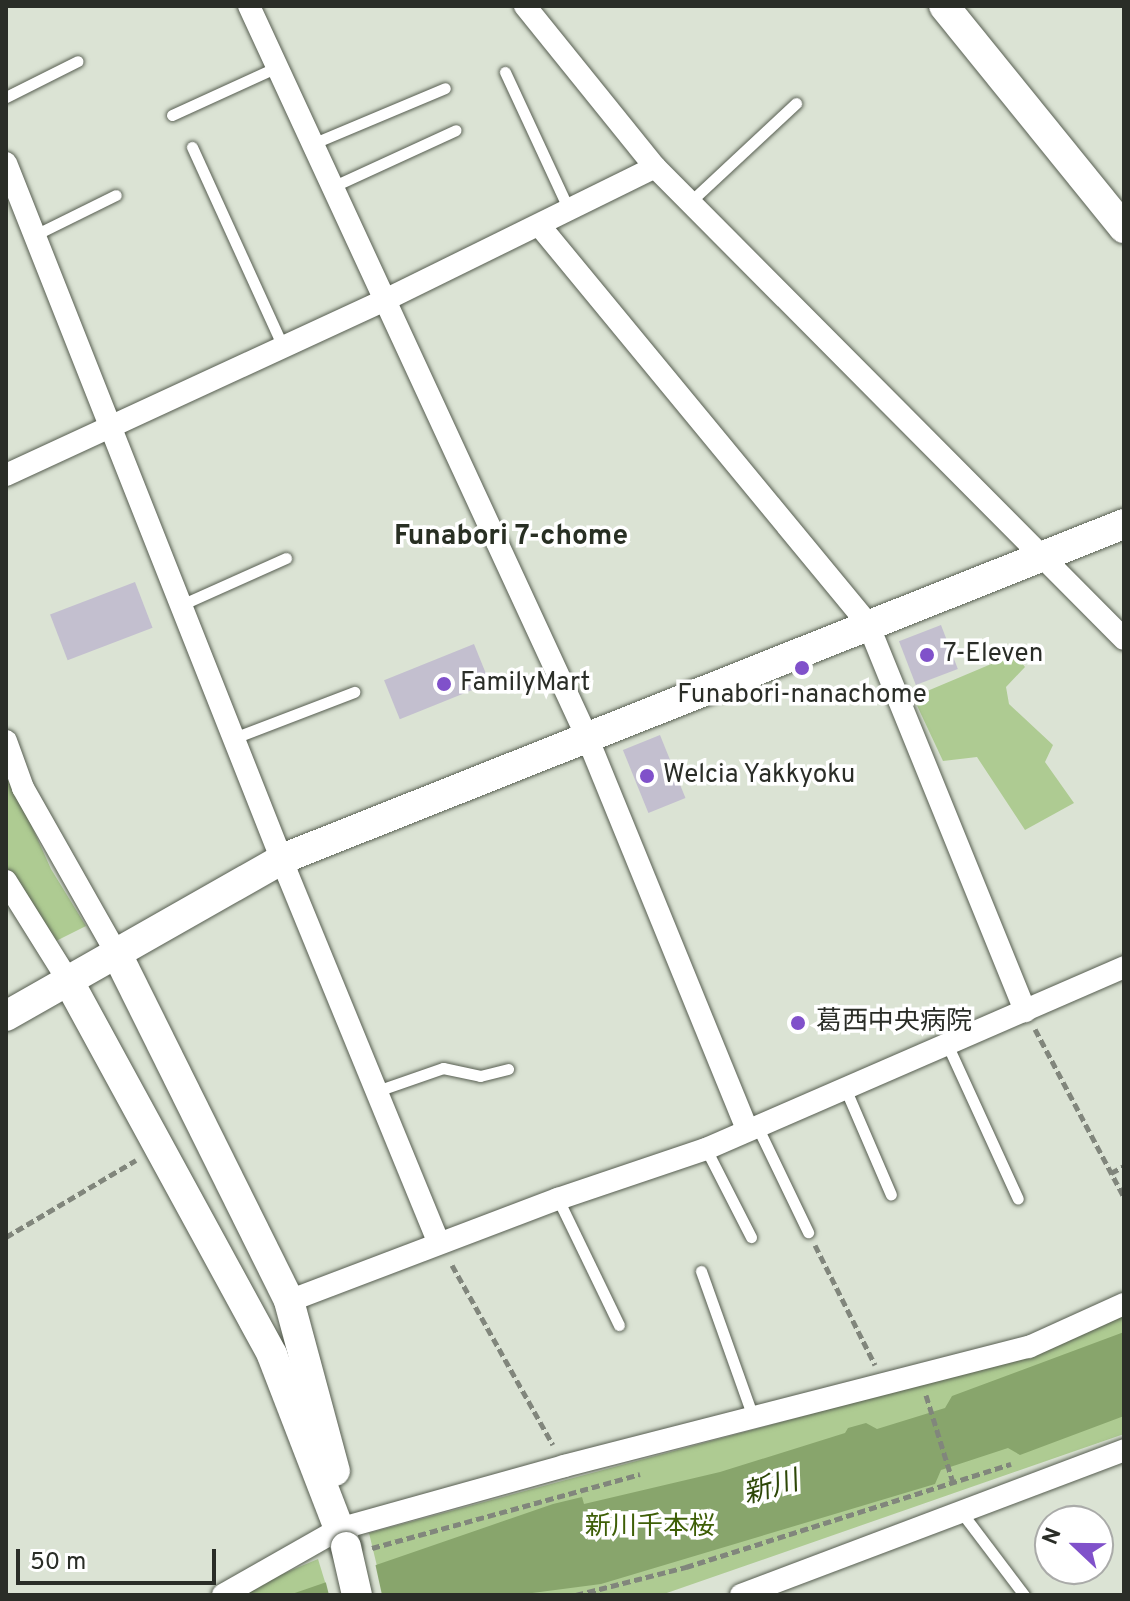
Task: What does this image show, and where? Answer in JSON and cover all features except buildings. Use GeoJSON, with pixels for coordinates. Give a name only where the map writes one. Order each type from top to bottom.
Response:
{"type":"FeatureCollection","features":[{"type":"Feature","properties":{"kind":"street"},"geometry":{"type":"LineString","coordinates":[[249,6],[587,737],[752,1128]]}},
{"type":"Feature","properties":{"kind":"street"},"geometry":{"type":"LineString","coordinates":[[525,6],[655,167],[1124,639]]}},
{"type":"Feature","properties":{"kind":"street"},"geometry":{"type":"LineString","coordinates":[[944,6],[1118,209]]}},
{"type":"Feature","properties":{"kind":"street"},"geometry":{"type":"LineString","coordinates":[[6,163],[282,859],[439,1243]]}},
{"type":"Feature","properties":{"kind":"street"},"geometry":{"type":"LineString","coordinates":[[6,475],[383,301],[655,167]]}},
{"type":"Feature","properties":{"kind":"street"},"geometry":{"type":"LineString","coordinates":[[539,225],[868,624],[1025,1011]]}},
{"type":"Feature","properties":{"kind":"street"},"geometry":{"type":"LineString","coordinates":[[6,1016],[282,859],[1124,524]]}},
{"type":"Feature","properties":{"kind":"street"},"geometry":{"type":"LineString","coordinates":[[6,741],[23,788],[117,954],[289,1301],[336,1477],[342,1538]]}},
{"type":"Feature","properties":{"kind":"street"},"geometry":{"type":"LineString","coordinates":[[6,881],[69,982],[272,1355],[342,1538],[357,1595]]}},
{"type":"Feature","properties":{"kind":"street"},"geometry":{"type":"LineString","coordinates":[[289,1301],[558,1199],[706,1149],[1124,967]]}},
{"type":"Feature","properties":{"kind":"street"},"geometry":{"type":"LineString","coordinates":[[223,1595],[342,1538],[564,1466],[1029,1347],[1124,1304]]}},
{"type":"Feature","properties":{"kind":"street"},"geometry":{"type":"LineString","coordinates":[[741,1595],[1124,1450]]}},
{"type":"Feature","properties":{"kind":"lane"},"geometry":{"type":"LineString","coordinates":[[6,97],[78,61]]}},
{"type":"Feature","properties":{"kind":"lane"},"geometry":{"type":"LineString","coordinates":[[172,115],[277,67]]}},
{"type":"Feature","properties":{"kind":"lane"},"geometry":{"type":"LineString","coordinates":[[505,72],[569,210]]}},
{"type":"Feature","properties":{"kind":"lane"},"geometry":{"type":"LineString","coordinates":[[312,144],[445,88]]}},
{"type":"Feature","properties":{"kind":"lane"},"geometry":{"type":"LineString","coordinates":[[690,202],[796,103]]}},
{"type":"Feature","properties":{"kind":"lane"},"geometry":{"type":"LineString","coordinates":[[332,187],[456,130]]}},
{"type":"Feature","properties":{"kind":"lane"},"geometry":{"type":"LineString","coordinates":[[192,147],[283,347]]}},
{"type":"Feature","properties":{"kind":"lane"},"geometry":{"type":"LineString","coordinates":[[35,235],[116,195]]}},
{"type":"Feature","properties":{"kind":"lane"},"geometry":{"type":"LineString","coordinates":[[181,605],[286,558]]}},
{"type":"Feature","properties":{"kind":"lane"},"geometry":{"type":"LineString","coordinates":[[234,738],[354,692]]}},
{"type":"Feature","properties":{"kind":"lane"},"geometry":{"type":"LineString","coordinates":[[947,1044],[1018,1199]]}},
{"type":"Feature","properties":{"kind":"lane"},"geometry":{"type":"LineString","coordinates":[[377,1091],[443,1068],[480,1076],[508,1069]]}},
{"type":"Feature","properties":{"kind":"lane"},"geometry":{"type":"LineString","coordinates":[[845,1088],[891,1195]]}},
{"type":"Feature","properties":{"kind":"lane"},"geometry":{"type":"LineString","coordinates":[[752,1128],[808,1232]]}},
{"type":"Feature","properties":{"kind":"lane"},"geometry":{"type":"LineString","coordinates":[[706,1149],[751,1237]]}},
{"type":"Feature","properties":{"kind":"lane"},"geometry":{"type":"LineString","coordinates":[[558,1199],[619,1325]]}},
{"type":"Feature","properties":{"kind":"lane"},"geometry":{"type":"LineString","coordinates":[[701,1271],[753,1417]]}},
{"type":"Feature","properties":{"kind":"lane"},"geometry":{"type":"LineString","coordinates":[[962,1513],[1024,1595]]}},
{"type":"Feature","properties":{"kind":"path"},"geometry":{"type":"LineString","coordinates":[[1025,1011],[1124,1197]]}},
{"type":"Feature","properties":{"kind":"path"},"geometry":{"type":"LineString","coordinates":[[6,1237],[141,1158]]}},
{"type":"Feature","properties":{"kind":"path"},"geometry":{"type":"LineString","coordinates":[[1111,1173],[1124,1166]]}},
{"type":"Feature","properties":{"kind":"path"},"geometry":{"type":"LineString","coordinates":[[808,1232],[884,1384]]}},
{"type":"Feature","properties":{"kind":"path"},"geometry":{"type":"LineString","coordinates":[[439,1243],[564,1466]]}},
{"type":"Feature","properties":{"kind":"path"},"geometry":{"type":"LineString","coordinates":[[924,1391],[953,1482]]}},
{"type":"Feature","properties":{"kind":"path"},"geometry":{"type":"LineString","coordinates":[[576,1595],[686,1567],[1024,1460]]}},
{"type":"Feature","properties":{"kind":"green space"},"geometry":{"type":"Polygon","coordinates":[[[1015,654],[1025,667],[1006,687],[1009,704],[1053,745],[1045,762],[1074,803],[1025,830],[977,757],[943,761],[913,697],[1015,654]]]}},
{"type":"Feature","properties":{"kind":"green space"},"geometry":{"type":"Polygon","coordinates":[[[6,769],[51,869],[86,926],[52,943],[6,873],[6,769]]]}},
{"type":"Feature","properties":{"kind":"green space","name":"新川千本桜"},"geometry":{"type":"Polygon","coordinates":[[[1124,1314],[1124,1434],[661,1595],[384,1595],[369,1533],[1034,1354],[1124,1314]]]}},
{"type":"Feature","properties":{"kind":"green space"},"geometry":{"type":"Polygon","coordinates":[[[318,1559],[329,1595],[236,1595],[242,1591],[318,1559]]]}},
{"type":"Feature","properties":{"kind":"water","name":"新川千本桜"},"geometry":{"type":"Polygon","coordinates":[[[1124,1332],[1124,1416],[1020,1455],[1008,1448],[941,1470],[935,1484],[601,1584],[517,1595],[289,1595],[553,1504],[582,1497],[584,1504],[720,1472],[845,1433],[848,1428],[866,1423],[877,1429],[945,1408],[952,1396],[1124,1332]]]}},
{"type":"Feature","properties":{"kind":"pier"},"geometry":{"type":"Polygon","coordinates":[[[375,1563],[382,1595],[329,1595],[325,1579],[375,1563]]]}},
{"type":"Feature","properties":{"kind":"place","name":"7-Eleven"},"geometry":{"type":"Point","coordinates":[927,655]}},
{"type":"Feature","properties":{"kind":"place","name":"Funabori-nanachome"},"geometry":{"type":"Point","coordinates":[802,668]}},
{"type":"Feature","properties":{"kind":"place","name":"FamilyMart"},"geometry":{"type":"Point","coordinates":[444,684]}},
{"type":"Feature","properties":{"kind":"place","name":"Welcia Yakkyoku"},"geometry":{"type":"Point","coordinates":[647,776]}},
{"type":"Feature","properties":{"kind":"place","name":"葛西中央病院"},"geometry":{"type":"Point","coordinates":[798,1023]}},
{"type":"Feature","properties":{"kind":"district","name":"Funabori 7-chome"},"geometry":{"type":"Point","coordinates":[511,537]}},
{"type":"Feature","properties":{"kind":"water label","name":"新川"},"geometry":{"type":"Point","coordinates":[771,1489]}}]}
